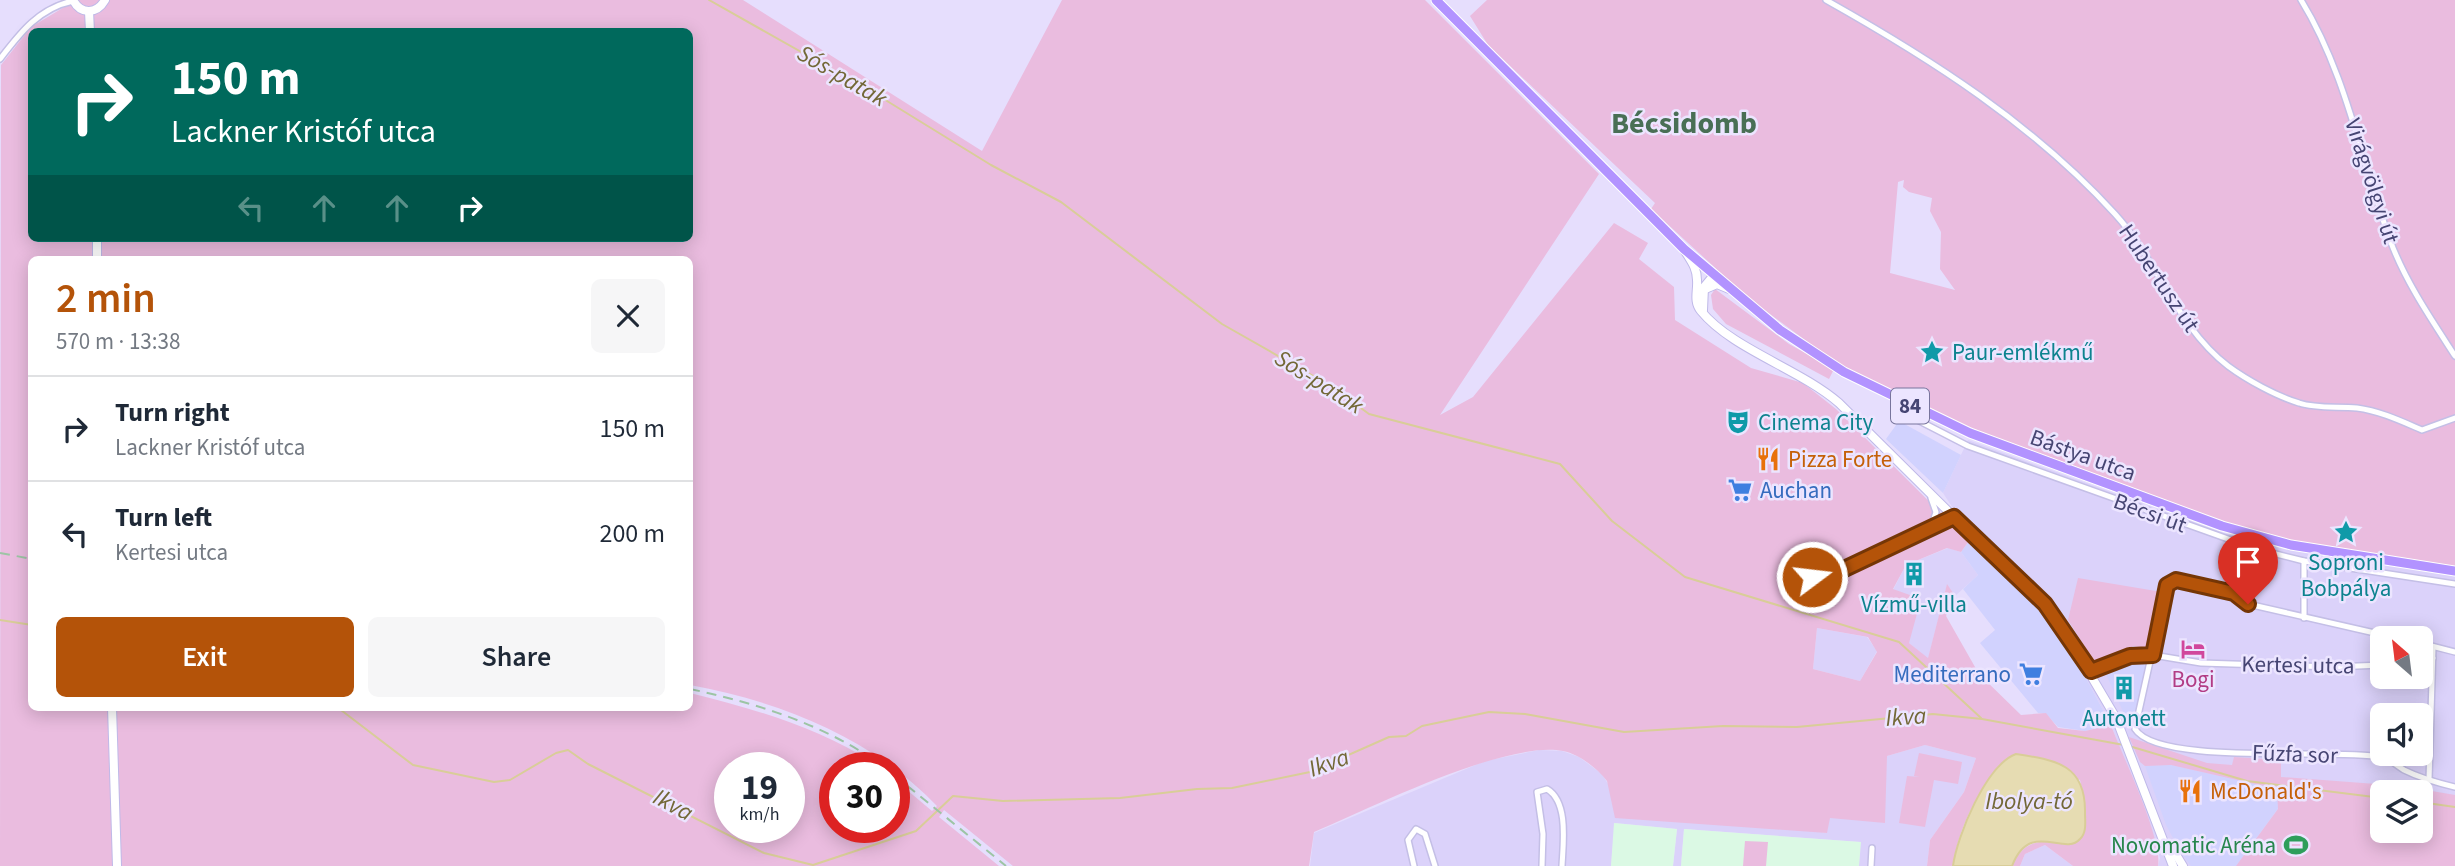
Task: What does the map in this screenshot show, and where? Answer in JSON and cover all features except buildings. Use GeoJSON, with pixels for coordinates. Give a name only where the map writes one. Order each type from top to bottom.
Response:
{"type":"FeatureCollection","features":[{"type":"Feature","properties":{"kind":"main road","name":"84"},"geometry":{"type":"LineString","coordinates":[[1436,0],[1684,249],[1732,291]]}},
{"type":"Feature","properties":{"kind":"main road","name":"Bástya utca"},"geometry":{"type":"LineString","coordinates":[[1732,291],[1788,336],[1844,372],[1970,433],[2241,532],[2291,545],[2455,571]]}},
{"type":"Feature","properties":{"kind":"street"},"geometry":{"type":"LineString","coordinates":[[0,59],[33,21],[61,4],[73,1],[80,9],[89,11],[100,8],[105,0]]}},
{"type":"Feature","properties":{"kind":"street","name":"Hubertusz út"},"geometry":{"type":"LineString","coordinates":[[1826,0],[1902,43],[1984,97],[2044,147],[2116,215],[2139,243],[2171,300],[2212,352],[2230,368],[2302,404],[2381,413],[2422,430],[2455,418]]}},
{"type":"Feature","properties":{"kind":"street","name":"Virágvölgyi út"},"geometry":{"type":"LineString","coordinates":[[2301,0],[2319,34],[2347,104],[2395,251],[2409,282],[2455,356]]}},
{"type":"Feature","properties":{"kind":"street"},"geometry":{"type":"LineString","coordinates":[[89,11],[90,28]]}},
{"type":"Feature","properties":{"kind":"street"},"geometry":{"type":"LineString","coordinates":[[1684,249],[1695,267],[1699,309],[1706,316],[1729,335],[1830,395],[2045,604],[2091,671],[2127,742],[2173,866]]}},
{"type":"Feature","properties":{"kind":"street"},"geometry":{"type":"LineString","coordinates":[[1699,289],[1714,275]]}},
{"type":"Feature","properties":{"kind":"street"},"geometry":{"type":"LineString","coordinates":[[1699,289],[1718,284],[1732,291]]}},
{"type":"Feature","properties":{"kind":"street","name":"Bécsi út"},"geometry":{"type":"LineString","coordinates":[[1898,411],[1968,446],[2209,534],[2304,561],[2455,584]]}},
{"type":"Feature","properties":{"kind":"street"},"geometry":{"type":"LineString","coordinates":[[1928,491],[1936,512],[1931,528]]}},
{"type":"Feature","properties":{"kind":"street"},"geometry":{"type":"LineString","coordinates":[[1810,559],[1812,577],[1840,571],[1954,517]]}},
{"type":"Feature","properties":{"kind":"street"},"geometry":{"type":"LineString","coordinates":[[2304,561],[2304,618]]}},
{"type":"Feature","properties":{"kind":"street"},"geometry":{"type":"LineString","coordinates":[[2153,655],[2167,585],[2176,580],[2234,593],[2248,604],[2370,634]]}},
{"type":"Feature","properties":{"kind":"street"},"geometry":{"type":"LineString","coordinates":[[2433,647],[2455,652]]}},
{"type":"Feature","properties":{"kind":"street","name":"Kertesi utca"},"geometry":{"type":"LineString","coordinates":[[2091,671],[2130,656],[2153,655],[2201,663],[2370,665]]}},
{"type":"Feature","properties":{"kind":"street","name":"Fűzfa sor"},"geometry":{"type":"LineString","coordinates":[[2153,655],[2135,726],[2141,735],[2176,748],[2383,757],[2429,780]]}},
{"type":"Feature","properties":{"kind":"street"},"geometry":{"type":"LineString","coordinates":[[2429,780],[2432,689]]}},
{"type":"Feature","properties":{"kind":"street"},"geometry":{"type":"LineString","coordinates":[[112,711],[117,866]]}},
{"type":"Feature","properties":{"kind":"street","name":"Fűzfa sor"},"geometry":{"type":"LineString","coordinates":[[2433,781],[2455,787]]}},
{"type":"Feature","properties":{"kind":"street"},"geometry":{"type":"LineString","coordinates":[[1542,866],[1542,820],[1535,797],[1536,792],[1547,789],[1557,801],[1560,814],[1562,866]]}},
{"type":"Feature","properties":{"kind":"street"},"geometry":{"type":"LineString","coordinates":[[2157,820],[2183,866]]}},
{"type":"Feature","properties":{"kind":"street"},"geometry":{"type":"LineString","coordinates":[[1415,866],[1408,840],[1416,829],[1425,834],[1435,866]]}},
{"type":"Feature","properties":{"kind":"street"},"geometry":{"type":"LineString","coordinates":[[1871,866],[1872,848]]}},
{"type":"Feature","properties":{"kind":"shaded area"},"geometry":{"type":"Polygon","coordinates":[[[76,0],[743,0],[982,151],[1062,0],[1425,0],[1599,174],[1440,415],[1473,397],[1614,223],[1648,243],[1639,259],[1674,287],[1675,320],[1751,368],[1803,383],[1836,409],[1969,541],[1961,552],[1947,548],[1906,565],[1893,589],[1921,599],[1909,643],[1928,658],[1947,584],[1955,596],[1946,616],[1979,674],[2021,715],[2046,713],[2058,728],[2085,731],[2111,725],[2148,817],[2158,853],[2158,866],[2073,866],[2045,845],[2025,854],[2020,866],[2012,866],[2021,851],[2027,847],[2041,842],[2065,845],[2083,835],[2085,802],[2080,780],[2011,756],[1990,778],[1973,806],[1960,836],[1953,866],[1927,866],[1930,840],[1964,792],[1976,758],[1925,745],[1887,756],[1885,823],[1830,818],[1827,833],[1615,818],[1607,781],[1593,767],[1581,758],[1563,751],[1538,750],[1474,765],[1438,778],[1314,832],[1309,866],[1013,866],[944,810],[939,817],[999,866],[0,866],[1,65],[28,31],[28,242],[693,242],[693,28],[30,28],[76,0]],[[1817,628],[1813,669],[1860,681],[1877,652],[1868,637],[1817,628]]]}},
{"type":"Feature","properties":{"kind":"shaded area"},"geometry":{"type":"Polygon","coordinates":[[[1487,0],[2455,0],[2455,566],[2277,538],[2209,518],[1971,429],[1874,384],[1828,357],[1747,297],[1651,209],[1655,203],[1488,45],[1470,16],[1487,0]],[[1904,180],[1898,182],[1890,273],[1955,290],[1940,269],[1941,232],[1930,211],[1932,198],[1909,192],[1903,187],[1904,180]]]}},
{"type":"Feature","properties":{"kind":"shaded area"},"geometry":{"type":"Polygon","coordinates":[[[1715,289],[1789,344],[1834,369],[1829,379],[1726,324],[1713,309],[1711,295],[1715,289]]]}},
{"type":"Feature","properties":{"kind":"shaded area"},"geometry":{"type":"Polygon","coordinates":[[[1899,421],[1961,455],[1943,493],[1886,439],[1899,421]]]}},
{"type":"Feature","properties":{"kind":"shaded area"},"geometry":{"type":"Polygon","coordinates":[[[1968,440],[2224,533],[2295,550],[2455,575],[2455,866],[2158,866],[2160,858],[2153,834],[2111,725],[2081,669],[2041,609],[1972,537],[1943,493],[1968,440]]]}},
{"type":"Feature","properties":{"kind":"shaded area"},"geometry":{"type":"Polygon","coordinates":[[[1972,537],[2041,609],[2081,669],[2111,725],[2085,731],[2058,727],[2046,714],[2038,713],[1980,643],[1995,630],[1963,589],[1978,575],[1961,552],[1972,537]]]}},
{"type":"Feature","properties":{"kind":"shaded area"},"geometry":{"type":"Polygon","coordinates":[[[1948,548],[1961,552],[1978,575],[1955,596],[1947,585],[1928,659],[1909,643],[1893,590],[1906,565],[1948,548]]]}},
{"type":"Feature","properties":{"kind":"shaded area"},"geometry":{"type":"Polygon","coordinates":[[[2078,578],[2162,592],[2149,649],[2133,646],[2124,653],[2095,663],[2068,620],[2078,578]]]}},
{"type":"Feature","properties":{"kind":"shaded area"},"geometry":{"type":"Polygon","coordinates":[[[1817,628],[1867,637],[1877,651],[1860,681],[1813,669],[1817,628]]]}},
{"type":"Feature","properties":{"kind":"shaded area"},"geometry":{"type":"Polygon","coordinates":[[[2129,660],[2147,662],[2134,717],[2127,720],[2104,670],[2129,660]]]}},
{"type":"Feature","properties":{"kind":"shaded area"},"geometry":{"type":"Polygon","coordinates":[[[2129,737],[2207,763],[2232,765],[2234,757],[2281,760],[2281,777],[2370,784],[2370,843],[2433,843],[2433,791],[2455,795],[2455,866],[2236,866],[2278,809],[2277,789],[2171,765],[2145,766],[2140,762],[2129,737]]]}},
{"type":"Feature","properties":{"kind":"shaded area"},"geometry":{"type":"Polygon","coordinates":[[[1925,745],[1976,758],[1964,792],[1930,840],[1927,866],[1859,866],[1860,842],[1684,829],[1681,866],[1673,866],[1677,829],[1615,823],[1611,866],[1310,866],[1314,833],[1485,761],[1539,750],[1562,751],[1579,757],[1602,774],[1611,789],[1826,833],[1829,818],[1887,756],[1925,745]]]}},
{"type":"Feature","properties":{"kind":"shaded area"},"geometry":{"type":"Polygon","coordinates":[[[1919,753],[1962,762],[1958,784],[1934,780],[1925,827],[1899,823],[1907,776],[1920,777],[1914,776],[1919,753]]]}},
{"type":"Feature","properties":{"kind":"shaded area"},"geometry":{"type":"Polygon","coordinates":[[[2171,765],[2277,789],[2278,808],[2236,866],[2191,866],[2182,854],[2166,825],[2145,766],[2171,765]]]}},
{"type":"Feature","properties":{"kind":"shaded area"},"geometry":{"type":"Polygon","coordinates":[[[1614,823],[1677,829],[1673,866],[1611,866],[1614,823]]]}},
{"type":"Feature","properties":{"kind":"shaded area"},"geometry":{"type":"Polygon","coordinates":[[[1684,829],[1861,842],[1859,866],[1681,866],[1684,829]]]}},
{"type":"Feature","properties":{"kind":"shaded area"},"geometry":{"type":"Polygon","coordinates":[[[1745,841],[1768,842],[1766,866],[1743,866],[1745,841]]]}},
{"type":"Feature","properties":{"kind":"shaded area"},"geometry":{"type":"Polygon","coordinates":[[[2045,845],[2073,866],[2020,866],[2025,854],[2045,845]]]}},
{"type":"Feature","properties":{"kind":"water","name":"Ibolya-tó"},"geometry":{"type":"Polygon","coordinates":[[[2016,754],[2056,763],[2074,775],[2084,797],[2084,834],[2073,843],[2028,844],[2019,852],[2012,866],[1953,866],[1960,837],[1984,786],[2005,761],[2016,754]]]}},
{"type":"Feature","properties":{"kind":"waterway","name":"Sós-patak"},"geometry":{"type":"LineString","coordinates":[[709,0],[874,93],[991,165],[1061,202],[1222,324],[1331,386],[1369,414],[1560,464],[1612,521],[1685,577],[1899,642],[1981,718]]}},
{"type":"Feature","properties":{"kind":"waterway","name":"Ikva"},"geometry":{"type":"LineString","coordinates":[[0,620],[28,624]]}},
{"type":"Feature","properties":{"kind":"waterway","name":"Ikva"},"geometry":{"type":"LineString","coordinates":[[342,711],[413,765],[494,782],[510,780],[556,753],[568,750],[588,764],[764,853],[813,865],[916,831],[953,796],[1003,801],[1120,798],[1197,789],[1232,788],[1310,772],[1389,737],[1406,736],[1422,726],[1489,712],[1525,714],[1624,732],[1723,726],[1797,727],[1933,714],[1982,719],[2124,745]]}},
{"type":"Feature","properties":{"kind":"waterway","name":"Ikva"},"geometry":{"type":"LineString","coordinates":[[2129,746],[2247,781],[2370,796]]}},
{"type":"Feature","properties":{"kind":"waterway","name":"Ikva"},"geometry":{"type":"LineString","coordinates":[[2433,804],[2455,807]]}},
{"type":"Feature","properties":{"kind":"railway"},"geometry":{"type":"LineString","coordinates":[[0,553],[28,558]]}},
{"type":"Feature","properties":{"kind":"railway"},"geometry":{"type":"LineString","coordinates":[[693,690],[792,718],[861,752]]}},
{"type":"Feature","properties":{"kind":"railway"},"geometry":{"type":"LineString","coordinates":[[910,788],[1006,866]]}},
{"type":"Feature","properties":{"kind":"place","name":"Paur-emlékmű"},"geometry":{"type":"Point","coordinates":[1932,352]}},
{"type":"Feature","properties":{"kind":"place","name":"Cinema City"},"geometry":{"type":"Point","coordinates":[1738,422]}},
{"type":"Feature","properties":{"kind":"place","name":"Pizza Forte"},"geometry":{"type":"Point","coordinates":[1768,459]}},
{"type":"Feature","properties":{"kind":"place","name":"Auchan"},"geometry":{"type":"Point","coordinates":[1740,490]}},
{"type":"Feature","properties":{"kind":"place","name":"Soproni Bobpálya"},"geometry":{"type":"Point","coordinates":[2346,532]}},
{"type":"Feature","properties":{"kind":"place","name":"Vízmű-villa"},"geometry":{"type":"Point","coordinates":[1914,574]}},
{"type":"Feature","properties":{"kind":"place","name":"Bogi"},"geometry":{"type":"Point","coordinates":[2193,649]}},
{"type":"Feature","properties":{"kind":"place","name":"Mediterrano"},"geometry":{"type":"Point","coordinates":[2031,674]}},
{"type":"Feature","properties":{"kind":"place","name":"Autonett"},"geometry":{"type":"Point","coordinates":[2124,688]}},
{"type":"Feature","properties":{"kind":"place","name":"McDonald's"},"geometry":{"type":"Point","coordinates":[2190,791]}},
{"type":"Feature","properties":{"kind":"place","name":"Novomatic Aréna"},"geometry":{"type":"Point","coordinates":[2296,845]}},
{"type":"Feature","properties":{"kind":"district","name":"Bécsidomb"},"geometry":{"type":"Point","coordinates":[1684,123]}},
{"type":"Feature","properties":{"kind":"route"},"geometry":{"type":"LineString","coordinates":[[1812,577],[1840,571],[1954,517],[2018,575],[2045,604],[2091,671],[2130,656],[2153,655],[2167,585],[2176,580],[2234,593],[2248,604]]}}]}
